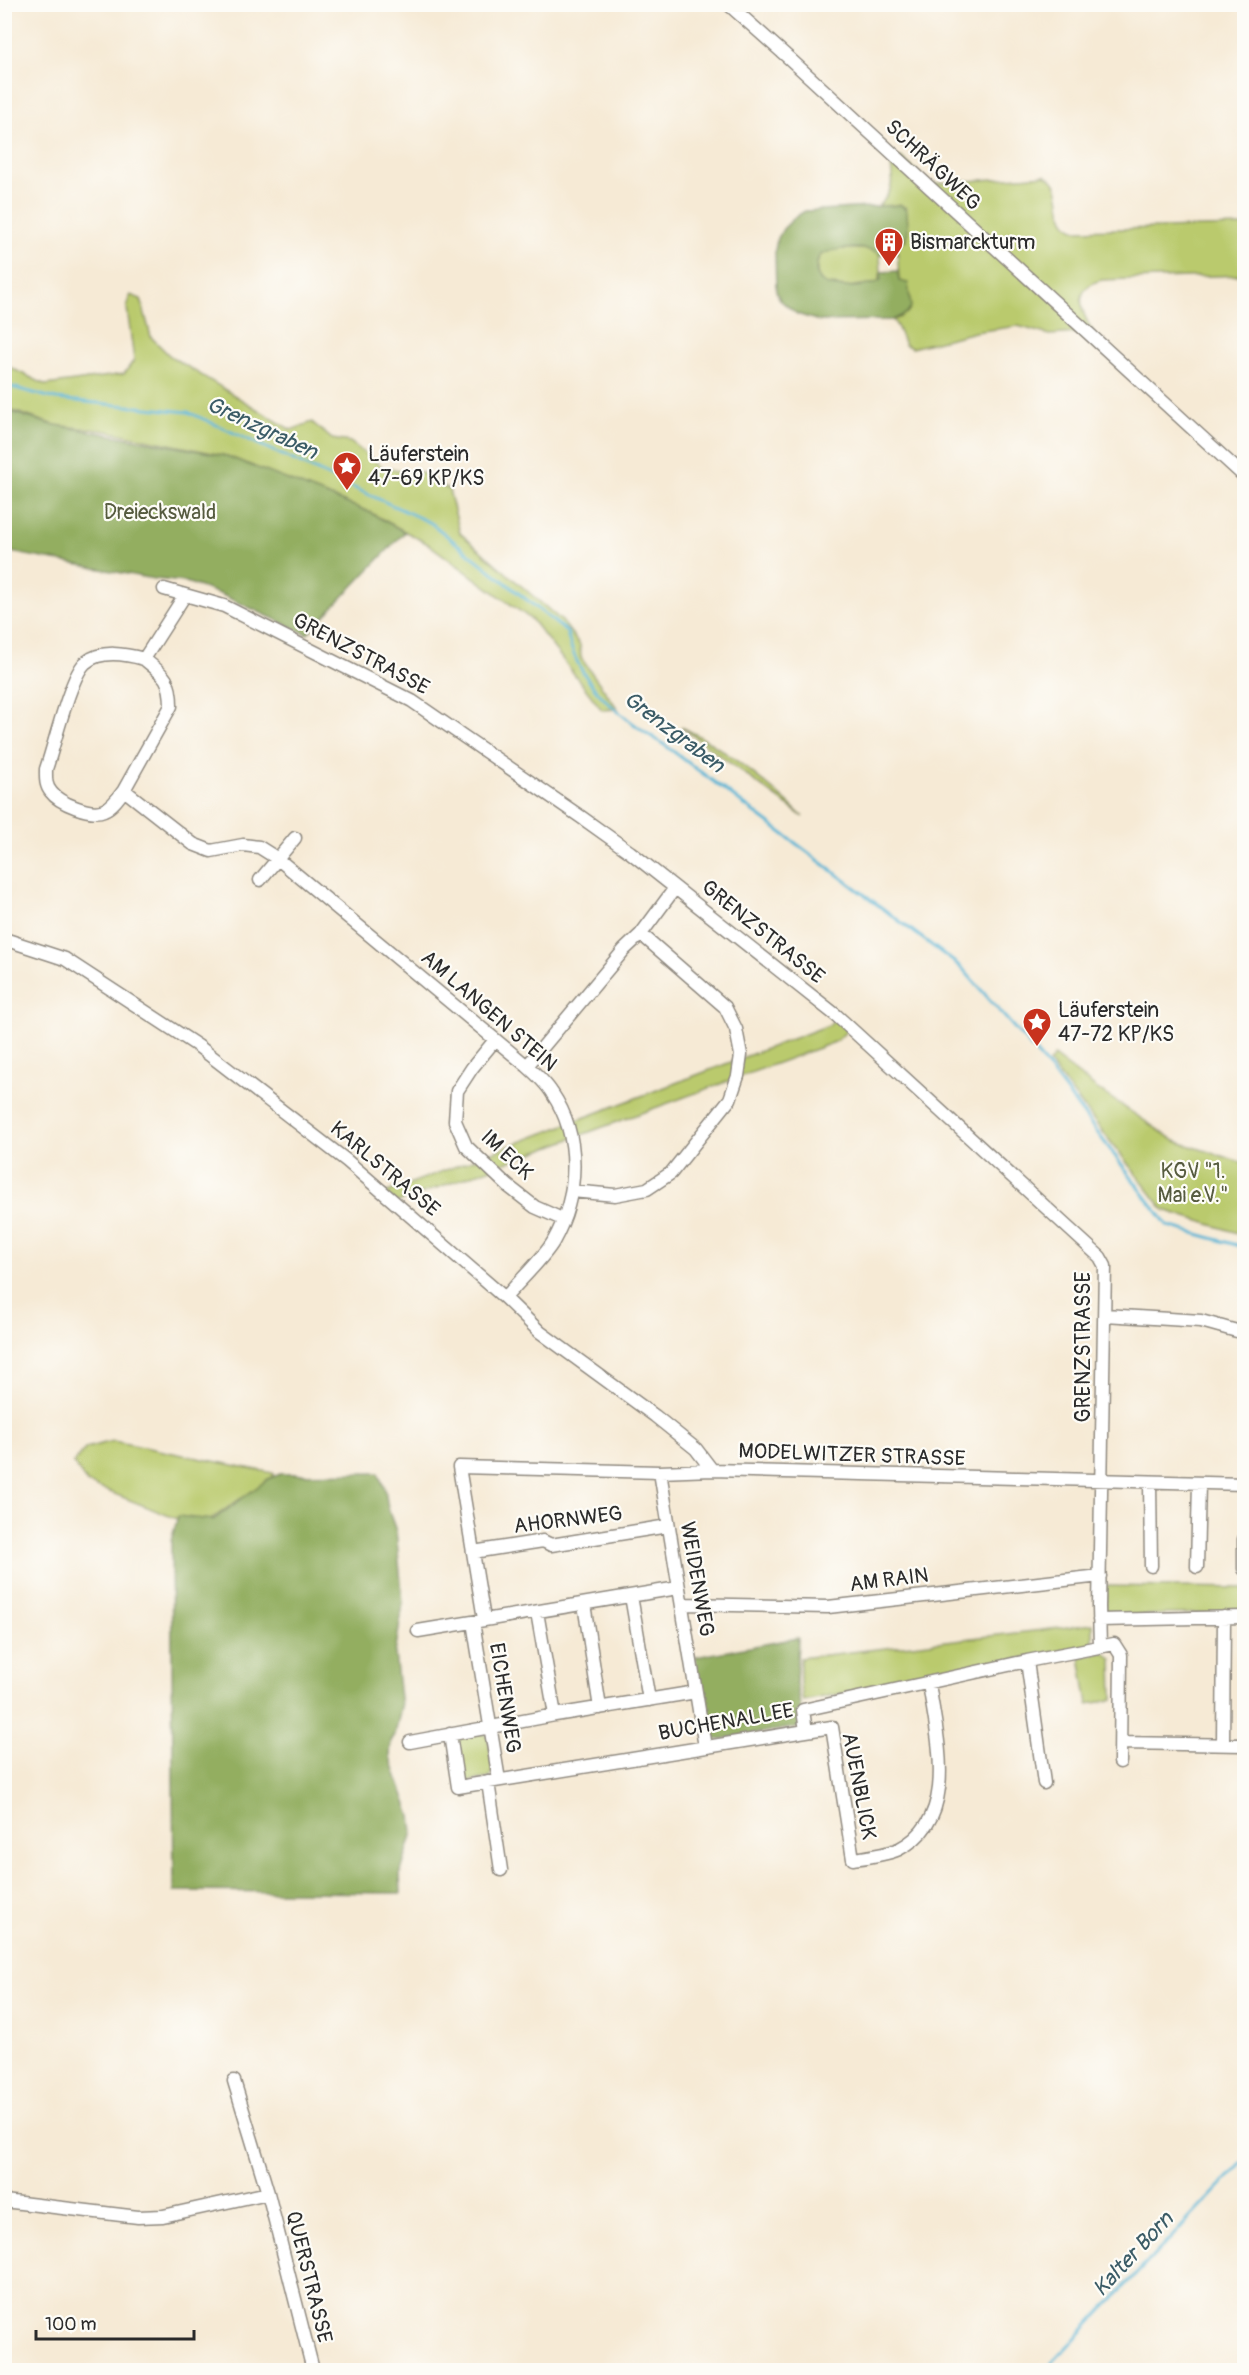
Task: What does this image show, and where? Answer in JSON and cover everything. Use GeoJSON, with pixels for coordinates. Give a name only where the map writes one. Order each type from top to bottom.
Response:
{"type":"FeatureCollection","features":[{"type":"Feature","properties":{"kind":"street","name":"SCHRÄGWEG"},"geometry":{"type":"LineString","coordinates":[[728,4],[1245,476]]}},
{"type":"Feature","properties":{"kind":"street","name":"GRENZSTRASSE"},"geometry":{"type":"LineString","coordinates":[[164,589],[224,606],[412,701],[581,817],[837,1016],[1100,1257],[1106,1266],[1100,1646]]}},
{"type":"Feature","properties":{"kind":"street"},"geometry":{"type":"LineString","coordinates":[[144,659],[185,595]]}},
{"type":"Feature","properties":{"kind":"street"},"geometry":{"type":"LineString","coordinates":[[108,654],[144,659],[166,676],[171,693],[171,706],[116,801],[103,811],[84,812],[51,793],[46,782],[46,769],[76,678],[86,663],[108,654]]}},
{"type":"Feature","properties":{"kind":"street","name":"AM LANGEN STEIN"},"geometry":{"type":"LineString","coordinates":[[124,790],[193,844],[211,851],[243,845],[259,847],[278,859],[527,1066],[552,1092],[567,1120],[574,1155],[572,1191],[553,1242],[505,1298]]}},
{"type":"Feature","properties":{"kind":"street"},"geometry":{"type":"LineString","coordinates":[[260,880],[295,838]]}},
{"type":"Feature","properties":{"kind":"street"},"geometry":{"type":"LineString","coordinates":[[527,1066],[624,950],[641,934],[675,888]]}},
{"type":"Feature","properties":{"kind":"street"},"geometry":{"type":"LineString","coordinates":[[572,1191],[615,1195],[626,1193],[647,1189],[671,1173],[730,1099],[738,1076],[741,1055],[736,1029],[725,1007],[641,934]]}},
{"type":"Feature","properties":{"kind":"street","name":"KARLSTRASSE"},"geometry":{"type":"LineString","coordinates":[[4,939],[65,959],[198,1046],[347,1161],[505,1298],[540,1332],[655,1416],[696,1449],[712,1470]]}},
{"type":"Feature","properties":{"kind":"street","name":"IM ECK"},"geometry":{"type":"LineString","coordinates":[[495,1040],[457,1091],[455,1121],[466,1146],[508,1186],[535,1207],[562,1219]]}},
{"type":"Feature","properties":{"kind":"street"},"geometry":{"type":"LineString","coordinates":[[1105,1315],[1201,1321],[1245,1334]]}},
{"type":"Feature","properties":{"kind":"street","name":"MODELWITZER STRASSE"},"geometry":{"type":"LineString","coordinates":[[459,1467],[660,1472],[712,1470],[1245,1484]]}},
{"type":"Feature","properties":{"kind":"street","name":"EICHENWEG"},"geometry":{"type":"LineString","coordinates":[[459,1467],[473,1552],[501,1870]]}},
{"type":"Feature","properties":{"kind":"street","name":"WEIDENWEG"},"geometry":{"type":"LineString","coordinates":[[660,1472],[705,1746]]}},
{"type":"Feature","properties":{"kind":"street"},"geometry":{"type":"LineString","coordinates":[[1150,1482],[1151,1566]]}},
{"type":"Feature","properties":{"kind":"street"},"geometry":{"type":"LineString","coordinates":[[1197,1567],[1199,1483]]}},
{"type":"Feature","properties":{"kind":"street","name":"AHORNWEG"},"geometry":{"type":"LineString","coordinates":[[473,1552],[543,1541],[551,1545],[668,1526]]}},
{"type":"Feature","properties":{"kind":"street"},"geometry":{"type":"LineString","coordinates":[[1244,1569],[1245,1539]]}},
{"type":"Feature","properties":{"kind":"street","name":"AM RAIN"},"geometry":{"type":"LineString","coordinates":[[682,1604],[828,1607],[1100,1576]]}},
{"type":"Feature","properties":{"kind":"street"},"geometry":{"type":"LineString","coordinates":[[418,1631],[678,1588]]}},
{"type":"Feature","properties":{"kind":"street"},"geometry":{"type":"LineString","coordinates":[[631,1596],[649,1700]]}},
{"type":"Feature","properties":{"kind":"street"},"geometry":{"type":"LineString","coordinates":[[584,1604],[600,1708]]}},
{"type":"Feature","properties":{"kind":"street"},"geometry":{"type":"LineString","coordinates":[[537,1611],[555,1715]]}},
{"type":"Feature","properties":{"kind":"street"},"geometry":{"type":"LineString","coordinates":[[1223,1745],[1224,1617]]}},
{"type":"Feature","properties":{"kind":"street"},"geometry":{"type":"LineString","coordinates":[[1099,1620],[1245,1617]]}},
{"type":"Feature","properties":{"kind":"street"},"geometry":{"type":"LineString","coordinates":[[1100,1646],[1114,1644],[1121,1655],[1120,1762]]}},
{"type":"Feature","properties":{"kind":"street","name":"BUCHENALLEE"},"geometry":{"type":"LineString","coordinates":[[450,1734],[458,1787],[806,1731],[803,1710],[1100,1646]]}},
{"type":"Feature","properties":{"kind":"street"},"geometry":{"type":"LineString","coordinates":[[1027,1661],[1044,1783]]}},
{"type":"Feature","properties":{"kind":"street","name":"AUENBLICK"},"geometry":{"type":"LineString","coordinates":[[806,1731],[832,1727],[853,1860],[877,1856],[900,1848],[924,1829],[936,1807],[942,1773],[929,1683]]}},
{"type":"Feature","properties":{"kind":"street"},"geometry":{"type":"LineString","coordinates":[[410,1742],[696,1692]]}},
{"type":"Feature","properties":{"kind":"street"},"geometry":{"type":"LineString","coordinates":[[1121,1743],[1245,1745]]}},
{"type":"Feature","properties":{"kind":"street","name":"QUERSTRASSE"},"geometry":{"type":"LineString","coordinates":[[234,2081],[268,2193],[313,2370]]}},
{"type":"Feature","properties":{"kind":"street"},"geometry":{"type":"LineString","coordinates":[[4,2202],[138,2217],[164,2216],[268,2193]]}},
{"type":"Feature","properties":{"kind":"green space"},"geometry":{"type":"Polygon","coordinates":[[[901,157],[932,184],[1045,175],[1057,188],[1064,220],[1077,230],[1244,226],[1244,275],[1102,280],[1092,284],[1082,295],[1082,309],[1093,332],[1049,335],[1018,326],[975,332],[912,348],[905,345],[893,320],[901,317],[897,244],[906,240],[906,208],[901,205],[878,206],[887,196],[891,185],[890,160],[901,157]]]}},
{"type":"Feature","properties":{"kind":"green space"},"geometry":{"type":"Polygon","coordinates":[[[901,205],[907,211],[908,230],[905,238],[897,244],[897,254],[880,255],[868,249],[859,248],[841,249],[819,256],[816,269],[822,282],[843,287],[877,282],[881,279],[881,272],[898,271],[899,281],[908,283],[911,307],[907,313],[893,320],[819,321],[797,314],[780,300],[776,291],[775,250],[783,229],[795,217],[805,211],[901,205]]]}},
{"type":"Feature","properties":{"kind":"green space"},"geometry":{"type":"Polygon","coordinates":[[[834,249],[877,251],[880,255],[881,272],[878,283],[846,287],[824,284],[817,271],[819,256],[834,249]]]}},
{"type":"Feature","properties":{"kind":"green space"},"geometry":{"type":"Polygon","coordinates":[[[130,295],[141,299],[151,337],[170,356],[291,430],[312,422],[332,439],[350,442],[384,468],[423,473],[449,490],[460,533],[562,621],[580,645],[581,658],[618,709],[602,710],[532,620],[428,544],[369,512],[227,456],[106,431],[54,425],[5,408],[5,365],[46,385],[124,374],[134,360],[127,308],[130,295]]]}},
{"type":"Feature","properties":{"kind":"green space","name":"Dreieckswald"},"geometry":{"type":"Polygon","coordinates":[[[5,410],[50,424],[227,456],[369,512],[405,532],[307,634],[220,594],[186,582],[154,579],[5,551],[5,410]]]}},
{"type":"Feature","properties":{"kind":"green space"},"geometry":{"type":"Polygon","coordinates":[[[681,727],[712,744],[745,767],[803,817],[681,727]]]}},
{"type":"Feature","properties":{"kind":"green space"},"geometry":{"type":"Polygon","coordinates":[[[837,1016],[850,1028],[835,1042],[396,1203],[385,1193],[829,1025],[837,1016]]]}},
{"type":"Feature","properties":{"kind":"green space","name":"KGV \"1. Mai e.V.\""},"geometry":{"type":"Polygon","coordinates":[[[1054,1056],[1096,1088],[1175,1141],[1244,1163],[1244,1235],[1164,1210],[1049,1063],[1054,1056]]]}},
{"type":"Feature","properties":{"kind":"green space"},"geometry":{"type":"Polygon","coordinates":[[[113,1441],[273,1473],[274,1485],[240,1499],[199,1528],[87,1483],[73,1463],[86,1448],[113,1441]]]}},
{"type":"Feature","properties":{"kind":"green space"},"geometry":{"type":"Polygon","coordinates":[[[378,1473],[385,1489],[388,1509],[396,1531],[403,1603],[395,1654],[401,1707],[395,1735],[391,1741],[390,1757],[411,1816],[413,1832],[400,1875],[401,1893],[174,1891],[171,1541],[178,1516],[213,1520],[268,1479],[280,1474],[378,1473]]]}},
{"type":"Feature","properties":{"kind":"green space"},"geometry":{"type":"Polygon","coordinates":[[[1106,1586],[1244,1588],[1244,1612],[1111,1616],[1105,1614],[1106,1586]]]}},
{"type":"Feature","properties":{"kind":"green space"},"geometry":{"type":"Polygon","coordinates":[[[1093,1624],[1093,1641],[1089,1645],[803,1701],[800,1684],[800,1658],[1093,1624]]]}},
{"type":"Feature","properties":{"kind":"green space"},"geometry":{"type":"Polygon","coordinates":[[[798,1638],[796,1684],[804,1726],[715,1740],[707,1732],[695,1657],[798,1638]]]}},
{"type":"Feature","properties":{"kind":"green space"},"geometry":{"type":"Polygon","coordinates":[[[1105,1652],[1112,1659],[1113,1700],[1088,1704],[1080,1657],[1105,1652]]]}},
{"type":"Feature","properties":{"kind":"green space"},"geometry":{"type":"Polygon","coordinates":[[[482,1733],[488,1737],[493,1770],[489,1778],[465,1782],[460,1777],[455,1742],[458,1737],[482,1733]]]}},
{"type":"Feature","properties":{"kind":"waterway","name":"Grenzgraben"},"geometry":{"type":"LineString","coordinates":[[4,385],[56,399],[188,412],[431,523],[567,632],[581,669],[604,699],[618,712],[962,968],[1044,1062],[1168,1226],[1244,1247]]}},
{"type":"Feature","properties":{"kind":"waterway","name":"Kalter Born"},"geometry":{"type":"LineString","coordinates":[[1045,2370],[1244,2161]]}},
{"type":"Feature","properties":{"kind":"place","name":"Bismarckturm"},"geometry":{"type":"Point","coordinates":[889,268]}},
{"type":"Feature","properties":{"kind":"place","name":"Läuferstein 47-69 KP/KS"},"geometry":{"type":"Point","coordinates":[347,492]}},
{"type":"Feature","properties":{"kind":"place","name":"Läuferstein 47-72 KP/KS"},"geometry":{"type":"Point","coordinates":[1037,1048]}}]}
